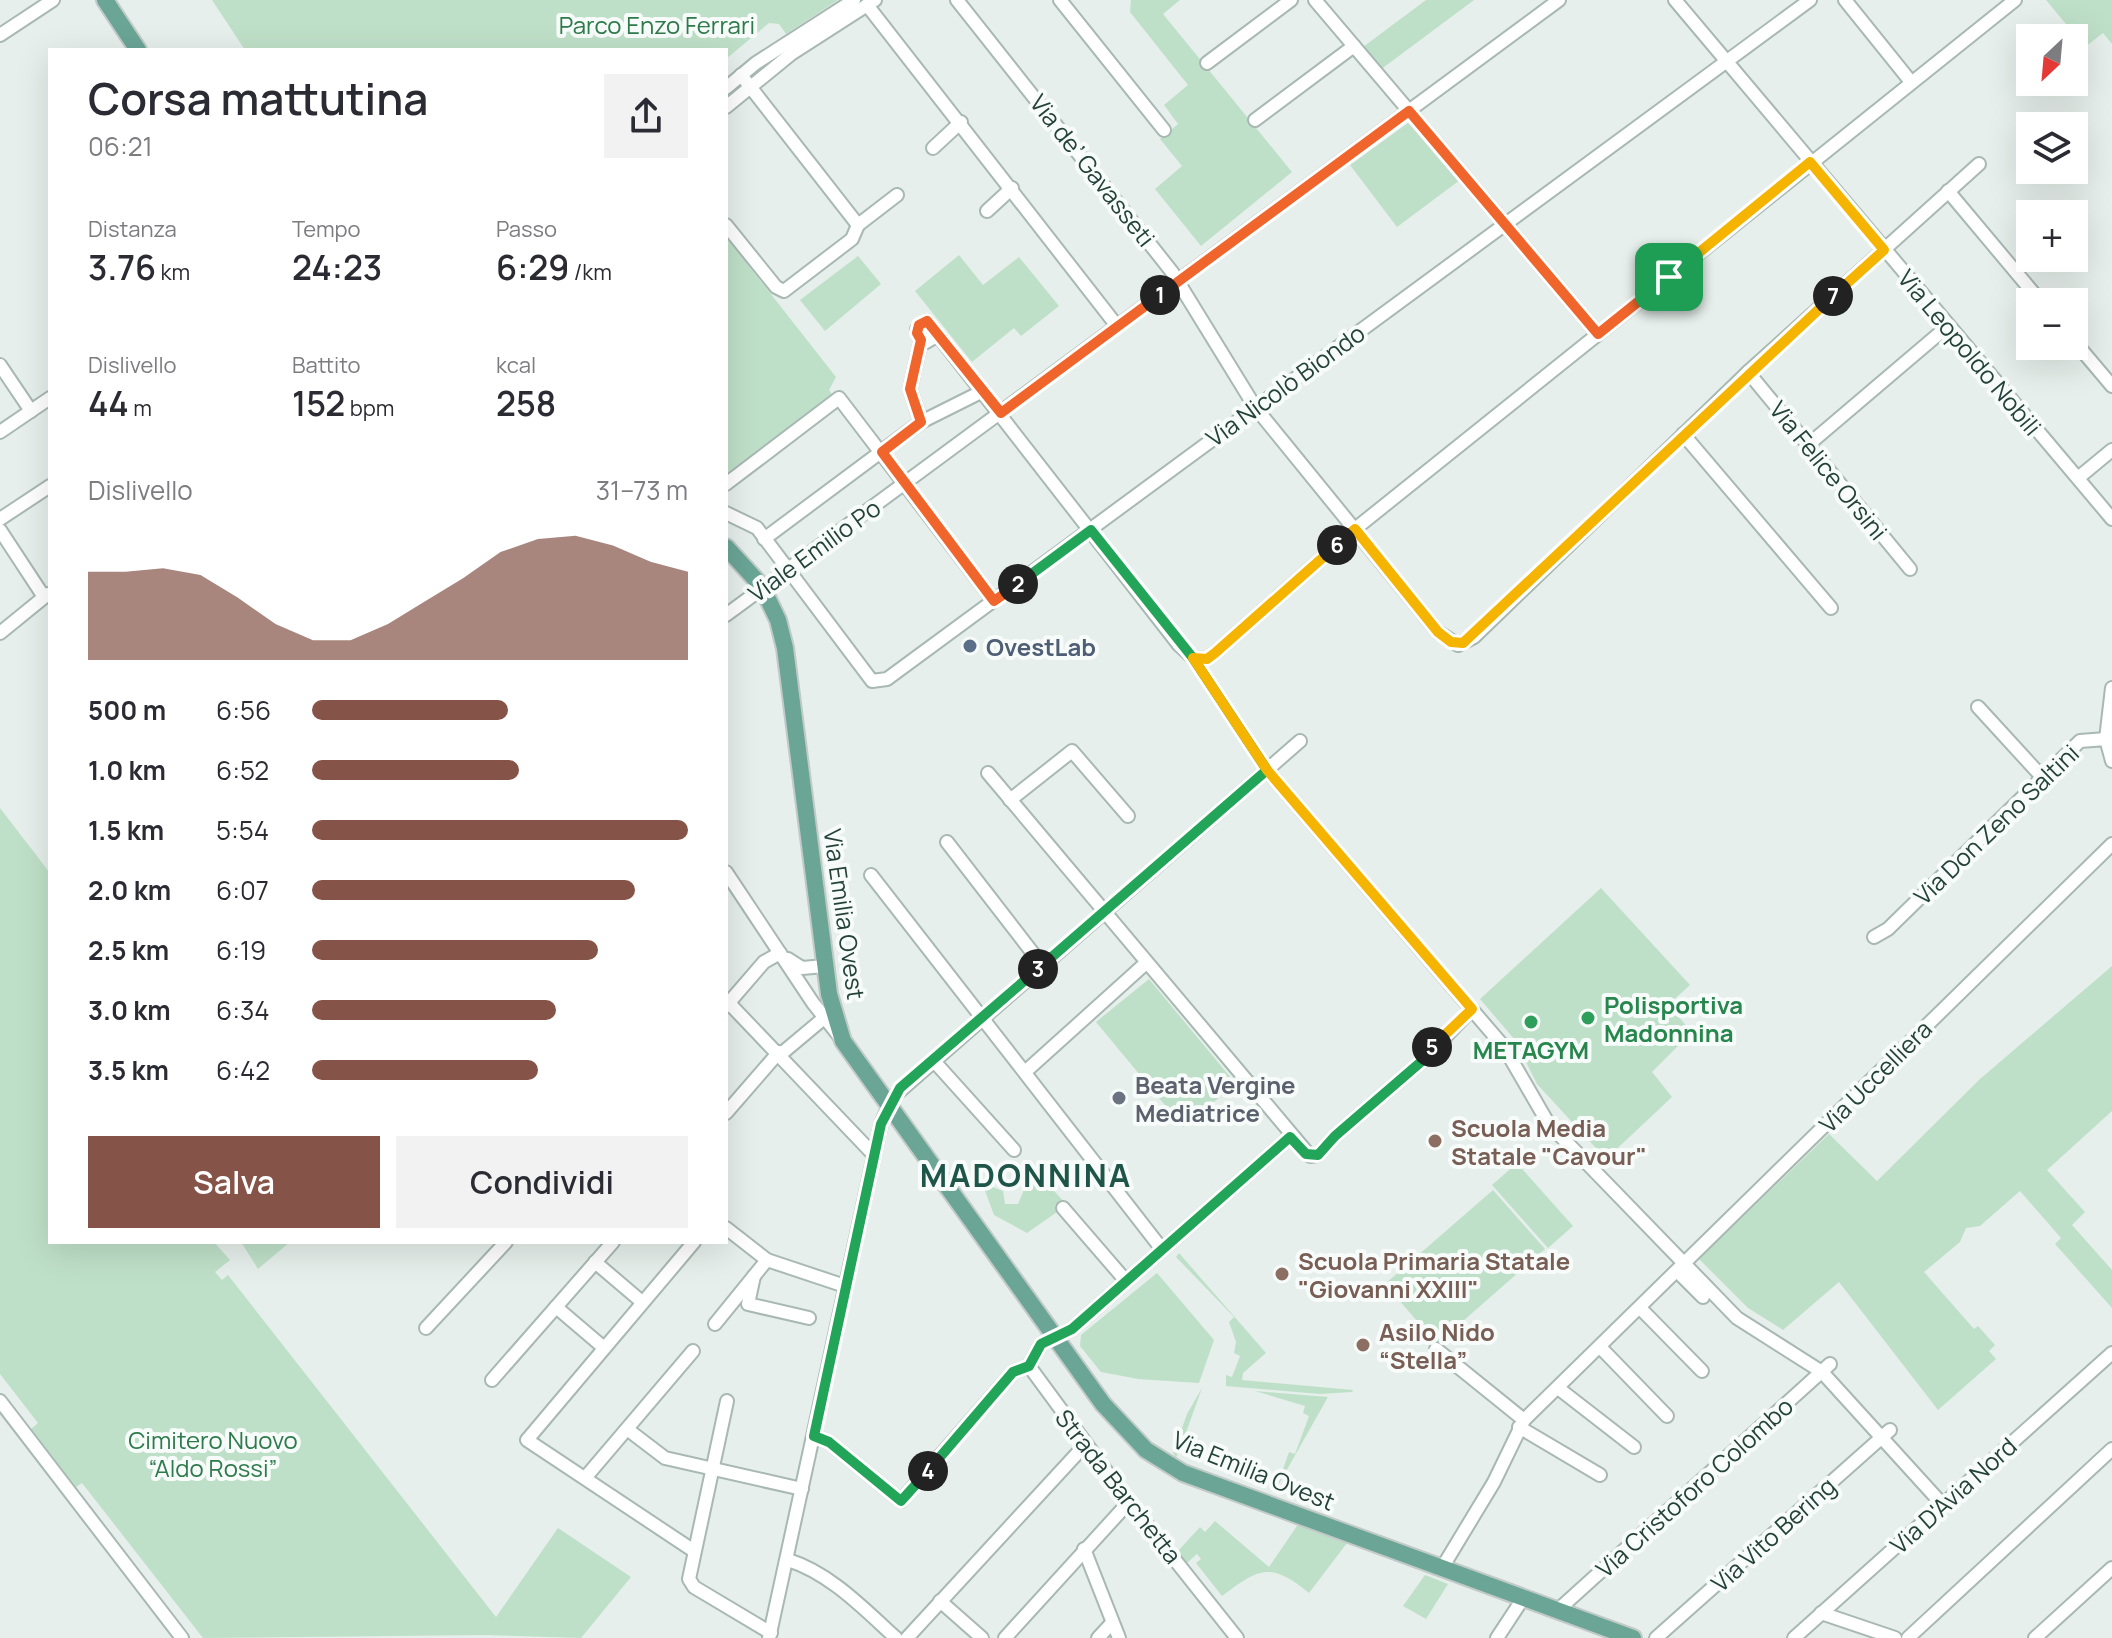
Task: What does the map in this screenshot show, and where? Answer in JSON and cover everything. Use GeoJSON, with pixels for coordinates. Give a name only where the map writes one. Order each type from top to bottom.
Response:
{"type":"FeatureCollection","features":[{"type":"Feature","properties":{"kind":"main road"},"geometry":{"type":"LineString","coordinates":[[105,0],[137,48]]}},
{"type":"Feature","properties":{"kind":"main road","name":"Via Emilia Ovest"},"geometry":{"type":"LineString","coordinates":[[728,549],[762,588],[781,630],[792,695],[829,994],[843,1041],[1126,1431],[1168,1466],[1632,1638]]}},
{"type":"Feature","properties":{"kind":"street"},"geometry":{"type":"LineString","coordinates":[[0,35],[53,0]]}},
{"type":"Feature","properties":{"kind":"street"},"geometry":{"type":"LineString","coordinates":[[728,105],[787,50],[854,0]]}},
{"type":"Feature","properties":{"kind":"street","name":"Via de’ Gavasseti"},"geometry":{"type":"LineString","coordinates":[[957,0],[1178,282],[1255,407],[1438,632],[1458,645],[1474,637],[1683,434]]}},
{"type":"Feature","properties":{"kind":"street"},"geometry":{"type":"LineString","coordinates":[[1060,0],[1164,130]]}},
{"type":"Feature","properties":{"kind":"street"},"geometry":{"type":"LineString","coordinates":[[1207,63],[1291,0]]}},
{"type":"Feature","properties":{"kind":"street"},"geometry":{"type":"LineString","coordinates":[[1315,0],[1598,334]]}},
{"type":"Feature","properties":{"kind":"street","name":"Viale Emilio Po"},"geometry":{"type":"LineString","coordinates":[[728,614],[1559,0]]}},
{"type":"Feature","properties":{"kind":"street","name":"Via Leopoldo Nobili"},"geometry":{"type":"LineString","coordinates":[[1675,0],[2112,519]]}},
{"type":"Feature","properties":{"kind":"street","name":"Via Nicolò Biondo"},"geometry":{"type":"LineString","coordinates":[[786,571],[872,681],[887,679],[1810,0]]}},
{"type":"Feature","properties":{"kind":"street"},"geometry":{"type":"LineString","coordinates":[[1845,0],[1911,82]]}},
{"type":"Feature","properties":{"kind":"street"},"geometry":{"type":"LineString","coordinates":[[1193,658],[1207,659],[1215,653],[1355,529],[2015,0]]}},
{"type":"Feature","properties":{"kind":"street"},"geometry":{"type":"LineString","coordinates":[[728,86],[741,75],[871,3],[1117,326]]}},
{"type":"Feature","properties":{"kind":"street"},"geometry":{"type":"LineString","coordinates":[[1255,120],[1354,46]]}},
{"type":"Feature","properties":{"kind":"street"},"geometry":{"type":"LineString","coordinates":[[741,75],[858,225]]}},
{"type":"Feature","properties":{"kind":"street"},"geometry":{"type":"LineString","coordinates":[[933,148],[961,122]]}},
{"type":"Feature","properties":{"kind":"street"},"geometry":{"type":"LineString","coordinates":[[1831,608],[1683,434],[1979,164]]}},
{"type":"Feature","properties":{"kind":"street"},"geometry":{"type":"LineString","coordinates":[[987,211],[1012,188]]}},
{"type":"Feature","properties":{"kind":"street"},"geometry":{"type":"LineString","coordinates":[[1948,191],[2029,288]]}},
{"type":"Feature","properties":{"kind":"street"},"geometry":{"type":"LineString","coordinates":[[728,227],[776,287],[784,291],[852,239],[858,225],[897,195]]}},
{"type":"Feature","properties":{"kind":"street"},"geometry":{"type":"LineString","coordinates":[[921,422],[910,389],[921,340],[917,329],[927,321],[1193,658],[1267,770],[1504,1047],[1548,1123],[1681,1268],[1703,1297]]}},
{"type":"Feature","properties":{"kind":"street"},"geometry":{"type":"LineString","coordinates":[[1808,445],[1948,326]]}},
{"type":"Feature","properties":{"kind":"street"},"geometry":{"type":"LineString","coordinates":[[2088,358],[2112,386]]}},
{"type":"Feature","properties":{"kind":"street"},"geometry":{"type":"LineString","coordinates":[[0,365],[31,411]]}},
{"type":"Feature","properties":{"kind":"street","name":"Via Felice Orsini"},"geometry":{"type":"LineString","coordinates":[[1748,372],[1910,569]]}},
{"type":"Feature","properties":{"kind":"street"},"geometry":{"type":"LineString","coordinates":[[764,539],[921,422],[983,391]]}},
{"type":"Feature","properties":{"kind":"street"},"geometry":{"type":"LineString","coordinates":[[728,482],[839,398],[994,601]]}},
{"type":"Feature","properties":{"kind":"street"},"geometry":{"type":"LineString","coordinates":[[0,432],[48,399]]}},
{"type":"Feature","properties":{"kind":"street"},"geometry":{"type":"LineString","coordinates":[[2078,478],[2112,450]]}},
{"type":"Feature","properties":{"kind":"street"},"geometry":{"type":"LineString","coordinates":[[0,519],[48,487]]}},
{"type":"Feature","properties":{"kind":"street"},"geometry":{"type":"LineString","coordinates":[[728,514],[757,528],[786,571]]}},
{"type":"Feature","properties":{"kind":"street"},"geometry":{"type":"LineString","coordinates":[[0,530],[47,594],[0,633]]}},
{"type":"Feature","properties":{"kind":"street"},"geometry":{"type":"LineString","coordinates":[[2106,739],[2112,688]]}},
{"type":"Feature","properties":{"kind":"street"},"geometry":{"type":"LineString","coordinates":[[1978,707],[2043,778]]}},
{"type":"Feature","properties":{"kind":"street","name":"Via Don Zeno Saltini"},"geometry":{"type":"LineString","coordinates":[[1874,937],[1888,929],[2080,741],[2106,739],[2112,761]]}},
{"type":"Feature","properties":{"kind":"street"},"geometry":{"type":"LineString","coordinates":[[727,1401],[689,1579],[694,1587],[770,1636],[874,1155],[888,1105],[900,1088],[1300,741]]}},
{"type":"Feature","properties":{"kind":"street"},"geometry":{"type":"LineString","coordinates":[[1010,800],[1072,751],[1128,816]]}},
{"type":"Feature","properties":{"kind":"street"},"geometry":{"type":"LineString","coordinates":[[988,773],[1306,1154],[1318,1155],[1335,1136],[1422,1061],[1472,1009]]}},
{"type":"Feature","properties":{"kind":"street"},"geometry":{"type":"LineString","coordinates":[[947,842],[1042,965]]}},
{"type":"Feature","properties":{"kind":"street","name":"Via Uccelliera"},"geometry":{"type":"LineString","coordinates":[[1442,1568],[1494,1482],[1522,1424],[2112,844]]}},
{"type":"Feature","properties":{"kind":"street"},"geometry":{"type":"LineString","coordinates":[[871,875],[1161,1248]]}},
{"type":"Feature","properties":{"kind":"street"},"geometry":{"type":"LineString","coordinates":[[730,887],[807,988],[829,994]]}},
{"type":"Feature","properties":{"kind":"street"},"geometry":{"type":"LineString","coordinates":[[780,953],[802,968],[825,966]]}},
{"type":"Feature","properties":{"kind":"street"},"geometry":{"type":"LineString","coordinates":[[728,1002],[764,962],[780,953]]}},
{"type":"Feature","properties":{"kind":"street"},"geometry":{"type":"LineString","coordinates":[[780,953],[843,1041]]}},
{"type":"Feature","properties":{"kind":"street"},"geometry":{"type":"LineString","coordinates":[[1025,1072],[1146,963]]}},
{"type":"Feature","properties":{"kind":"street"},"geometry":{"type":"LineString","coordinates":[[728,1004],[780,1053],[874,1155]]}},
{"type":"Feature","properties":{"kind":"street"},"geometry":{"type":"LineString","coordinates":[[728,1111],[780,1053],[824,1018]]}},
{"type":"Feature","properties":{"kind":"street"},"geometry":{"type":"LineString","coordinates":[[933,1060],[1014,1150]]}},
{"type":"Feature","properties":{"kind":"street"},"geometry":{"type":"LineString","coordinates":[[814,1436],[829,1442],[901,1501],[1013,1372],[1029,1366],[1037,1349],[1072,1329],[1290,1137]]}},
{"type":"Feature","properties":{"kind":"street"},"geometry":{"type":"LineString","coordinates":[[1063,1208],[1126,1281]]}},
{"type":"Feature","properties":{"kind":"street"},"geometry":{"type":"LineString","coordinates":[[728,1230],[767,1260],[845,1286]]}},
{"type":"Feature","properties":{"kind":"street"},"geometry":{"type":"LineString","coordinates":[[426,1328],[504,1244]]}},
{"type":"Feature","properties":{"kind":"street"},"geometry":{"type":"LineString","coordinates":[[492,1380],[611,1244]]}},
{"type":"Feature","properties":{"kind":"street"},"geometry":{"type":"LineString","coordinates":[[692,1244],[527,1440],[694,1551]]}},
{"type":"Feature","properties":{"kind":"street"},"geometry":{"type":"LineString","coordinates":[[715,1324],[767,1260]]}},
{"type":"Feature","properties":{"kind":"street"},"geometry":{"type":"LineString","coordinates":[[595,1262],[642,1302]]}},
{"type":"Feature","properties":{"kind":"street"},"geometry":{"type":"LineString","coordinates":[[1681,1268],[1737,1318],[1826,1368],[1886,1433],[1942,1504]]}},
{"type":"Feature","properties":{"kind":"street"},"geometry":{"type":"LineString","coordinates":[[754,1276],[748,1304],[809,1318]]}},
{"type":"Feature","properties":{"kind":"street"},"geometry":{"type":"LineString","coordinates":[[556,1307],[603,1347]]}},
{"type":"Feature","properties":{"kind":"street"},"geometry":{"type":"LineString","coordinates":[[1640,1308],[1702,1371]]}},
{"type":"Feature","properties":{"kind":"street"},"geometry":{"type":"LineString","coordinates":[[1600,1347],[1667,1416]]}},
{"type":"Feature","properties":{"kind":"street"},"geometry":{"type":"LineString","coordinates":[[1436,1349],[1522,1424],[1600,1475]]}},
{"type":"Feature","properties":{"kind":"street"},"geometry":{"type":"LineString","coordinates":[[585,1478],[693,1351]]}},
{"type":"Feature","properties":{"kind":"street","name":"Via D'Avia Nord"},"geometry":{"type":"LineString","coordinates":[[1794,1638],[2112,1353]]}},
{"type":"Feature","properties":{"kind":"street","name":"Strada Barchetta"},"geometry":{"type":"LineString","coordinates":[[1029,1366],[1085,1445],[1237,1638]]}},
{"type":"Feature","properties":{"kind":"street","name":"Via Cristoforo Colombo"},"geometry":{"type":"LineString","coordinates":[[1558,1610],[1826,1368]]}},
{"type":"Feature","properties":{"kind":"street"},"geometry":{"type":"LineString","coordinates":[[1558,1388],[1634,1447]]}},
{"type":"Feature","properties":{"kind":"street"},"geometry":{"type":"LineString","coordinates":[[0,1401],[182,1638]]}},
{"type":"Feature","properties":{"kind":"street"},"geometry":{"type":"LineString","coordinates":[[627,1429],[665,1458],[802,1489]]}},
{"type":"Feature","properties":{"kind":"street","name":"Via Vito Bering"},"geometry":{"type":"LineString","coordinates":[[1656,1638],[1886,1433]]}},
{"type":"Feature","properties":{"kind":"street"},"geometry":{"type":"LineString","coordinates":[[907,1638],[1085,1445]]}},
{"type":"Feature","properties":{"kind":"street"},"geometry":{"type":"LineString","coordinates":[[1908,1638],[2112,1449]]}},
{"type":"Feature","properties":{"kind":"street"},"geometry":{"type":"LineString","coordinates":[[1005,1638],[1129,1502]]}},
{"type":"Feature","properties":{"kind":"street"},"geometry":{"type":"LineString","coordinates":[[1084,1549],[1119,1638]]}},
{"type":"Feature","properties":{"kind":"street"},"geometry":{"type":"LineString","coordinates":[[788,1560],[805,1566],[850,1597],[896,1638]]}},
{"type":"Feature","properties":{"kind":"street"},"geometry":{"type":"LineString","coordinates":[[2035,1638],[2112,1568]]}},
{"type":"Feature","properties":{"kind":"street"},"geometry":{"type":"LineString","coordinates":[[1497,1638],[1524,1597]]}},
{"type":"Feature","properties":{"kind":"street"},"geometry":{"type":"LineString","coordinates":[[940,1601],[982,1638]]}},
{"type":"Feature","properties":{"kind":"street"},"geometry":{"type":"LineString","coordinates":[[1821,1613],[1895,1638]]}},
{"type":"Feature","properties":{"kind":"street"},"geometry":{"type":"LineString","coordinates":[[1098,1638],[1111,1624]]}},
{"type":"Feature","properties":{"kind":"green space","name":"Parco Enzo Ferrari"},"geometry":{"type":"Polygon","coordinates":[[[212,0],[838,0],[786,34],[779,24],[769,23],[728,57],[728,48],[244,48],[212,0]]]}},
{"type":"Feature","properties":{"kind":"green space"},"geometry":{"type":"Polygon","coordinates":[[[1131,0],[1180,0],[1163,14],[1292,172],[1201,246],[1155,189],[1182,166],[1160,139],[1178,124],[1164,105],[1188,85],[1130,12],[1131,0]]]}},
{"type":"Feature","properties":{"kind":"green space"},"geometry":{"type":"Polygon","coordinates":[[[1426,0],[1474,0],[1380,70],[1363,47],[1426,0]]]}},
{"type":"Feature","properties":{"kind":"green space"},"geometry":{"type":"Polygon","coordinates":[[[2046,0],[2112,0],[2112,44],[2103,33],[2088,45],[2088,24],[2066,24],[2046,0]]]}},
{"type":"Feature","properties":{"kind":"green space"},"geometry":{"type":"Polygon","coordinates":[[[1408,123],[1460,180],[1397,227],[1350,165],[1408,123]]]}},
{"type":"Feature","properties":{"kind":"green space"},"geometry":{"type":"Polygon","coordinates":[[[728,240],[836,377],[829,390],[836,400],[728,481],[728,240]]]}},
{"type":"Feature","properties":{"kind":"green space"},"geometry":{"type":"Polygon","coordinates":[[[959,255],[983,285],[1019,257],[1059,306],[1021,336],[1014,328],[972,362],[915,291],[959,255]]]}},
{"type":"Feature","properties":{"kind":"green space"},"geometry":{"type":"Polygon","coordinates":[[[858,256],[881,284],[825,331],[800,300],[858,256]]]}},
{"type":"Feature","properties":{"kind":"green space","name":"Cimitero Nuovo “Aldo Rossi”"},"geometry":{"type":"Polygon","coordinates":[[[0,808],[48,870],[48,1244],[216,1244],[230,1260],[215,1272],[222,1280],[228,1275],[496,1617],[558,1528],[631,1577],[581,1638],[484,1635],[203,1638],[82,1483],[76,1487],[31,1429],[38,1423],[0,1374],[0,808]]]}},
{"type":"Feature","properties":{"kind":"green space","name":"Polisportiva Madonnina"},"geometry":{"type":"Polygon","coordinates":[[[1601,888],[1690,985],[1668,1005],[1692,1032],[1652,1072],[1672,1097],[1606,1159],[1537,1084],[1515,1040],[1480,999],[1601,888]]]}},
{"type":"Feature","properties":{"kind":"green space"},"geometry":{"type":"Polygon","coordinates":[[[2112,966],[2112,1111],[2047,1170],[2085,1212],[2072,1225],[2112,1270],[2112,1308],[2055,1244],[2061,1238],[2020,1191],[1980,1226],[1966,1228],[1960,1242],[1924,1272],[1974,1329],[1978,1326],[1995,1345],[1989,1351],[1996,1359],[1938,1410],[1839,1282],[1783,1330],[1748,1308],[1699,1259],[1829,1134],[1877,1181],[1980,1079],[2112,966]]]}},
{"type":"Feature","properties":{"kind":"green space"},"geometry":{"type":"Polygon","coordinates":[[[1149,979],[1236,1084],[1183,1127],[1096,1022],[1149,979]]]}},
{"type":"Feature","properties":{"kind":"green space"},"geometry":{"type":"Polygon","coordinates":[[[1517,1163],[1573,1226],[1548,1248],[1492,1185],[1517,1163]]]}},
{"type":"Feature","properties":{"kind":"green space"},"geometry":{"type":"Polygon","coordinates":[[[1033,1168],[1067,1205],[1027,1233],[994,1215],[984,1188],[985,1184],[1003,1191],[1005,1204],[1018,1204],[1033,1168]]]}},
{"type":"Feature","properties":{"kind":"green space"},"geometry":{"type":"Polygon","coordinates":[[[1493,1190],[1545,1249],[1437,1344],[1385,1284],[1493,1190]]]}},
{"type":"Feature","properties":{"kind":"green space"},"geometry":{"type":"Polygon","coordinates":[[[242,1244],[288,1244],[258,1269],[242,1244]]]}},
{"type":"Feature","properties":{"kind":"green space"},"geometry":{"type":"Polygon","coordinates":[[[1179,1253],[1266,1353],[1243,1373],[1242,1380],[1352,1392],[1320,1394],[1226,1386],[1226,1375],[1232,1377],[1240,1356],[1234,1353],[1236,1342],[1229,1322],[1234,1317],[1176,1257],[1179,1253]]]}},
{"type":"Feature","properties":{"kind":"green space"},"geometry":{"type":"Polygon","coordinates":[[[1157,1273],[1214,1340],[1199,1383],[1138,1379],[1101,1372],[1080,1346],[1081,1335],[1157,1273]]]}},
{"type":"Feature","properties":{"kind":"green space"},"geometry":{"type":"Polygon","coordinates":[[[1202,1388],[1176,1457],[1173,1453],[1187,1414],[1202,1388]]]}},
{"type":"Feature","properties":{"kind":"green space"},"geometry":{"type":"Polygon","coordinates":[[[1255,1391],[1328,1397],[1276,1489],[1289,1452],[1295,1454],[1309,1416],[1303,1413],[1305,1406],[1255,1391]]]}},
{"type":"Feature","properties":{"kind":"green space"},"geometry":{"type":"Polygon","coordinates":[[[1215,1521],[1269,1567],[1299,1523],[1347,1543],[1309,1593],[1285,1576],[1266,1572],[1246,1579],[1222,1596],[1196,1563],[1201,1559],[1197,1554],[1187,1563],[1178,1551],[1200,1527],[1205,1532],[1215,1521]]]}},
{"type":"Feature","properties":{"kind":"green space"},"geometry":{"type":"Polygon","coordinates":[[[1425,1575],[1448,1584],[1426,1619],[1403,1606],[1425,1575]]]}},
{"type":"Feature","properties":{"kind":"place","name":"OvestLab"},"geometry":{"type":"Point","coordinates":[970,646]}},
{"type":"Feature","properties":{"kind":"place","name":"Polisportiva Madonnina"},"geometry":{"type":"Point","coordinates":[1588,1018]}},
{"type":"Feature","properties":{"kind":"place","name":"METAGYM"},"geometry":{"type":"Point","coordinates":[1531,1022]}},
{"type":"Feature","properties":{"kind":"place","name":"Beata Vergine Mediatrice"},"geometry":{"type":"Point","coordinates":[1119,1098]}},
{"type":"Feature","properties":{"kind":"place","name":"Scuola Media Statale \"Cavour\""},"geometry":{"type":"Point","coordinates":[1435,1141]}},
{"type":"Feature","properties":{"kind":"place","name":"Scuola Primaria Statale \"Giovanni XXIII\""},"geometry":{"type":"Point","coordinates":[1282,1274]}},
{"type":"Feature","properties":{"kind":"place","name":"Asilo Nido “Stella”"},"geometry":{"type":"Point","coordinates":[1363,1345]}},
{"type":"Feature","properties":{"kind":"district","name":"MADONNINA"},"geometry":{"type":"Point","coordinates":[1026,1175]}},
{"type":"Feature","properties":{"kind":"route"},"geometry":{"type":"LineString","coordinates":[[1669,277],[1598,334],[1409,111],[1001,413],[927,321],[919,325],[917,333],[921,340],[910,389],[921,422],[882,452],[994,601],[1091,530],[1186,654],[1193,658],[1267,770],[900,1088],[883,1115],[814,1436],[829,1442],[901,1501],[1013,1372],[1029,1366],[1041,1344],[1072,1329],[1290,1137],[1306,1154],[1312,1157],[1318,1155],[1335,1136],[1422,1061],[1434,1045],[1472,1009],[1267,770],[1239,730],[1193,658],[1200,661],[1215,653],[1355,529],[1444,638],[1458,645],[1474,637],[1748,372],[1884,250],[1810,162],[1669,277]]}}]}
